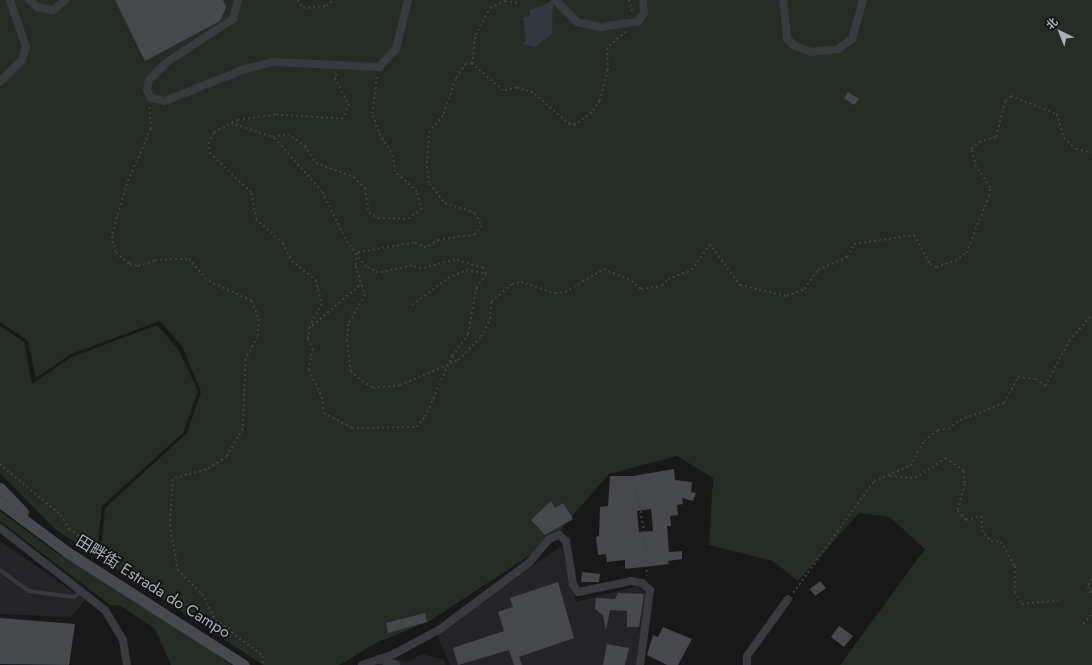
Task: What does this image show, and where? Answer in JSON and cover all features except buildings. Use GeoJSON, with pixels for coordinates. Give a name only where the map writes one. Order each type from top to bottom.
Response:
{"type":"FeatureCollection","features":[{"type":"Feature","properties":{"kind":"main road","name":"田畔街 Estrada do Campo"},"geometry":{"type":"LineString","coordinates":[[0,488],[45,536]]}},
{"type":"Feature","properties":{"kind":"main road","name":"田畔街 Estrada do Campo"},"geometry":{"type":"LineString","coordinates":[[0,502],[45,536],[244,665]]}},
{"type":"Feature","properties":{"kind":"street"},"geometry":{"type":"LineString","coordinates":[[0,82],[22,60],[26,47],[10,0]]}},
{"type":"Feature","properties":{"kind":"street"},"geometry":{"type":"LineString","coordinates":[[29,0],[37,7],[53,10],[66,0]]}},
{"type":"Feature","properties":{"kind":"street"},"geometry":{"type":"LineString","coordinates":[[238,0],[233,19],[157,71],[149,80],[148,94],[155,100],[165,101],[245,69],[273,62],[379,67],[396,49],[408,0]]}},
{"type":"Feature","properties":{"kind":"street"},"geometry":{"type":"LineString","coordinates":[[555,0],[577,22],[600,27],[632,24],[644,13],[643,0]]}},
{"type":"Feature","properties":{"kind":"street"},"geometry":{"type":"LineString","coordinates":[[783,0],[788,38],[798,48],[811,52],[838,49],[852,40],[863,0]]}},
{"type":"Feature","properties":{"kind":"street"},"geometry":{"type":"LineString","coordinates":[[0,528],[84,590],[114,623],[126,651],[127,665]]}},
{"type":"Feature","properties":{"kind":"street"},"geometry":{"type":"LineString","coordinates":[[362,665],[411,646],[448,624],[529,563],[545,542],[559,535],[566,541],[573,584],[578,592],[630,581],[642,583],[650,590],[640,665]]}},
{"type":"Feature","properties":{"kind":"street"},"geometry":{"type":"LineString","coordinates":[[747,665],[747,656],[788,599]]}},
{"type":"Feature","properties":{"kind":"street"},"geometry":{"type":"LineString","coordinates":[[379,659],[396,665]]}},
{"type":"Feature","properties":{"kind":"lane"},"geometry":{"type":"LineString","coordinates":[[0,570],[29,591],[74,597],[84,590]]}},
{"type":"Feature","properties":{"kind":"path"},"geometry":{"type":"LineString","coordinates":[[298,0],[303,8],[326,6],[334,0]]}},
{"type":"Feature","properties":{"kind":"path"},"geometry":{"type":"LineString","coordinates":[[357,253],[414,243],[426,248],[439,240],[472,236],[481,230],[479,216],[445,203],[430,184],[427,166],[430,131],[443,116],[456,79],[466,64],[472,64],[498,88],[529,91],[570,125],[575,125],[592,113],[600,101],[606,86],[609,43],[632,24],[630,0]]}},
{"type":"Feature","properties":{"kind":"path"},"geometry":{"type":"LineString","coordinates":[[472,64],[475,35],[490,8],[505,1],[520,3]]}},
{"type":"Feature","properties":{"kind":"path"},"geometry":{"type":"LineString","coordinates":[[339,66],[335,78],[349,104],[343,120],[275,115],[231,123],[214,133],[209,142],[210,153],[252,193],[256,219],[283,243],[292,261],[316,280],[322,304],[310,327],[308,340],[313,349],[309,370],[322,397],[324,413],[352,428],[416,427],[425,417],[450,363],[468,334],[476,288],[486,274]]}},
{"type":"Feature","properties":{"kind":"path"},"geometry":{"type":"LineString","coordinates":[[231,123],[273,137],[288,134],[306,146],[316,163],[354,176],[365,188],[369,213],[378,218],[408,219],[421,210],[418,192],[395,172],[393,157],[372,114],[379,67]]}},
{"type":"Feature","properties":{"kind":"path"},"geometry":{"type":"LineString","coordinates":[[148,94],[151,129],[127,184],[112,245],[116,253],[130,264],[189,259],[209,281],[252,301],[259,319],[258,337],[246,359],[243,429],[227,457],[206,470],[173,479],[170,525],[178,570],[202,594],[216,620],[263,656],[263,665]]}},
{"type":"Feature","properties":{"kind":"path"},"geometry":{"type":"LineString","coordinates":[[357,253],[356,266],[365,295],[349,324],[347,340],[351,372],[373,388],[414,381],[458,360],[481,337],[492,312],[491,302],[512,284],[521,282],[555,293],[565,292],[604,269],[632,281],[641,289],[662,286],[668,279],[691,270],[710,244],[740,284],[787,296],[804,289],[818,270],[848,257],[854,244],[914,235],[930,264],[936,267],[955,261],[966,253],[980,226],[989,192],[971,149],[979,142],[996,137],[1005,101],[1011,96],[1057,114],[1067,141],[1076,149],[1092,153]]}},
{"type":"Feature","properties":{"kind":"path"},"geometry":{"type":"LineString","coordinates":[[273,137],[322,192],[347,243],[357,253],[366,267],[378,273],[412,266],[421,269],[455,260],[483,268],[486,274]]}},
{"type":"Feature","properties":{"kind":"path"},"geometry":{"type":"LineString","coordinates":[[412,305],[448,278],[466,270],[486,274]]}},
{"type":"Feature","properties":{"kind":"path"},"geometry":{"type":"LineString","coordinates":[[310,327],[362,282]]}},
{"type":"Feature","properties":{"kind":"path"},"geometry":{"type":"LineString","coordinates":[[788,599],[874,481],[890,476],[910,466],[924,441],[938,430],[948,429],[960,420],[1004,403],[1018,377],[1036,379],[1045,386],[1069,341],[1092,315]]}},
{"type":"Feature","properties":{"kind":"path"},"geometry":{"type":"LineString","coordinates":[[890,476],[915,478],[946,458],[964,471],[965,484],[958,511],[966,520],[982,516],[982,530],[991,540],[1001,542],[1015,566],[1015,592],[1022,604],[1059,600]]}},
{"type":"Feature","properties":{"kind":"path"},"geometry":{"type":"LineString","coordinates":[[0,464],[62,515],[69,529],[94,546],[114,572]]}},
{"type":"Feature","properties":{"kind":"path"},"geometry":{"type":"LineString","coordinates":[[636,487],[649,576]]}},
{"type":"Feature","properties":{"kind":"path"},"geometry":{"type":"LineString","coordinates":[[1092,579],[1088,587],[1092,595]]}},
{"type":"Feature","properties":{"kind":"path"},"geometry":{"type":"LineString","coordinates":[[1083,624],[1092,614]]}},
{"type":"Feature","properties":{"kind":"shaded area"},"geometry":{"type":"Polygon","coordinates":[[[0,0],[1092,0],[1092,665],[840,665],[925,549],[890,517],[859,513],[798,581],[773,561],[709,545],[713,478],[677,456],[609,474],[550,542],[428,622],[378,642],[339,665],[263,665],[100,558],[105,508],[187,433],[201,392],[182,346],[160,321],[71,354],[36,378],[28,341],[0,322],[0,0]]]}},
{"type":"Feature","properties":{"kind":"shaded area"},"geometry":{"type":"Polygon","coordinates":[[[553,1],[552,34],[535,47],[522,44],[526,41],[523,17],[530,16],[530,10],[553,1]]]}},
{"type":"Feature","properties":{"kind":"shaded area"},"geometry":{"type":"Polygon","coordinates":[[[157,325],[178,349],[198,391],[183,433],[102,506],[96,556],[56,530],[0,473],[0,326],[24,342],[32,384],[72,357],[157,325]]]}},
{"type":"Feature","properties":{"kind":"shaded area"},"geometry":{"type":"Polygon","coordinates":[[[0,511],[58,554],[123,590],[232,665],[171,665],[155,629],[121,606],[110,605],[0,521],[0,511]]]}},
{"type":"Feature","properties":{"kind":"shaded area"},"geometry":{"type":"Polygon","coordinates":[[[0,541],[85,600],[71,617],[0,614],[0,541]]]}},
{"type":"Feature","properties":{"kind":"shaded area"},"geometry":{"type":"Polygon","coordinates":[[[561,546],[576,602],[637,586],[647,595],[636,665],[450,665],[437,634],[561,546]]]}},
{"type":"Feature","properties":{"kind":"shaded area"},"geometry":{"type":"Polygon","coordinates":[[[422,654],[444,660],[446,665],[373,665],[390,658],[407,662],[422,654]]]}}]}
